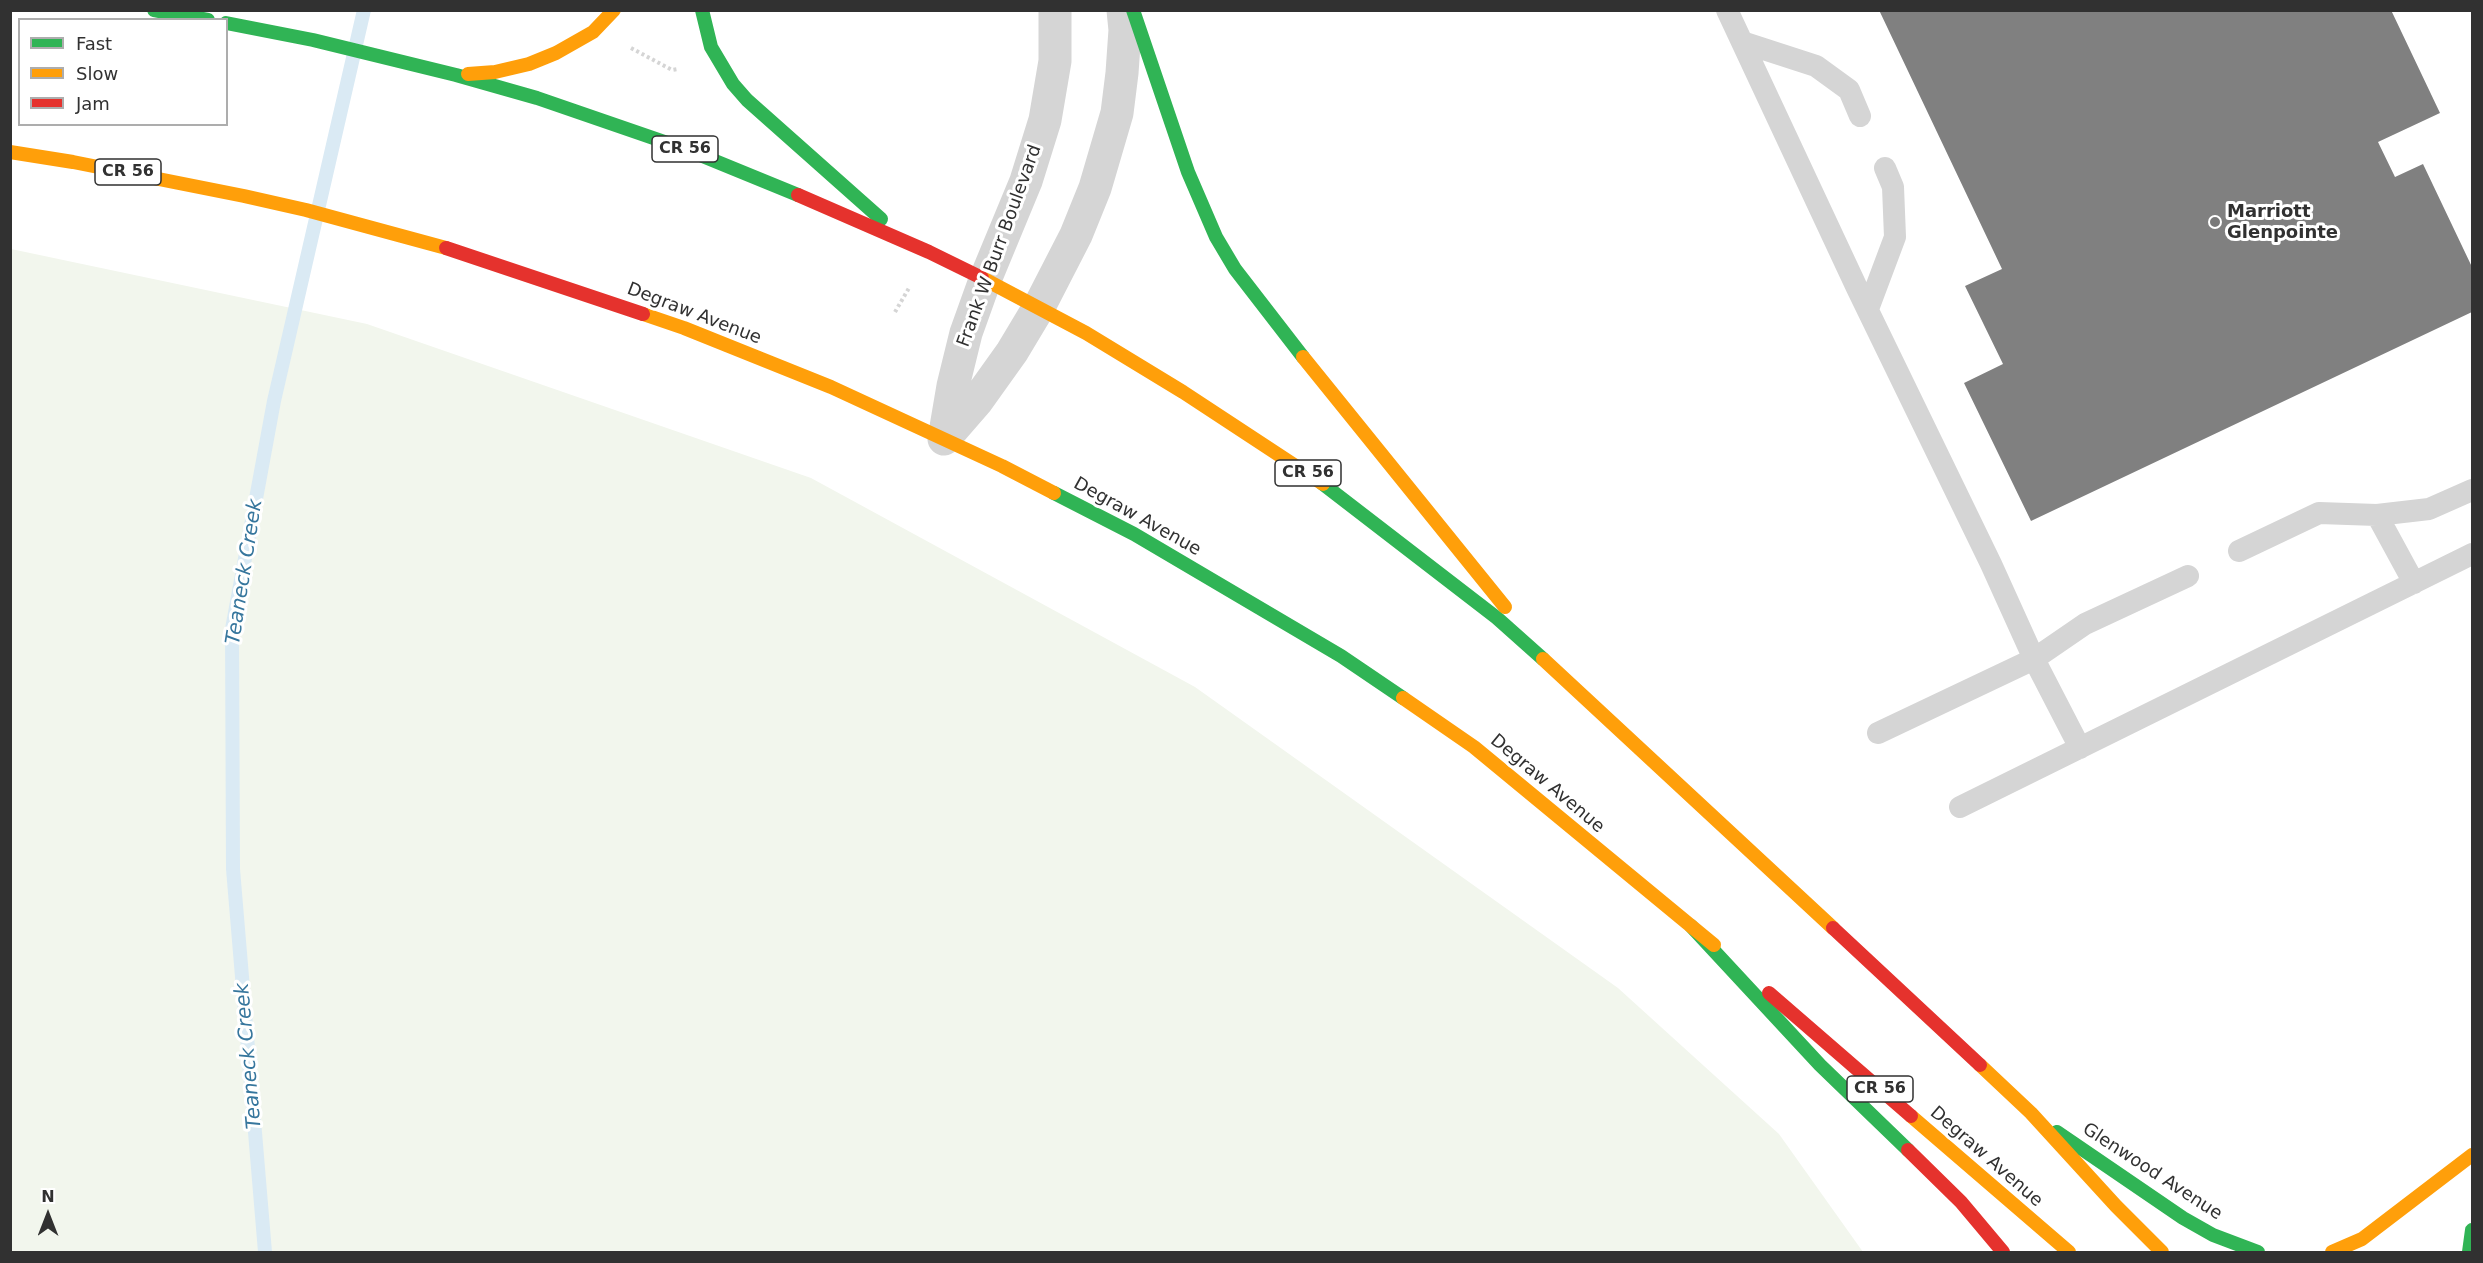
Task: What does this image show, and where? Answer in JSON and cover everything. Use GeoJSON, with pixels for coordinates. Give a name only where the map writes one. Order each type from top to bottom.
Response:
{"type":"FeatureCollection","features":[{"type":"Feature","properties":{"kind":"main road"},"geometry":{"type":"LineString","coordinates":[[154,10],[197,18]]}},
{"type":"Feature","properties":{"kind":"main road"},"geometry":{"type":"LineString","coordinates":[[456,75],[495,72],[529,64],[575,44],[592,32],[614,10]]}},
{"type":"Feature","properties":{"kind":"main road"},"geometry":{"type":"LineString","coordinates":[[702,10],[711,47],[733,84],[747,100],[907,243]]}},
{"type":"Feature","properties":{"kind":"main road"},"geometry":{"type":"LineString","coordinates":[[1133,10],[1192,182],[1216,237],[1235,268],[1257,299],[1555,669]]}},
{"type":"Feature","properties":{"kind":"main road","name":"CR 56"},"geometry":{"type":"LineString","coordinates":[[228,23],[404,61],[456,75],[537,98],[688,150],[836,210],[985,280],[1039,307],[1146,369],[1306,472],[1372,519],[1452,582],[1555,669],[2031,1113],[2116,1206],[2162,1252]]}},
{"type":"Feature","properties":{"kind":"main road","name":"Degraw Avenue"},"geometry":{"type":"LineString","coordinates":[[10,152],[73,162],[244,196],[365,225],[504,266],[684,328],[831,387],[944,439],[1134,534],[1341,656],[1474,747],[1691,926],[2069,1252]]}},
{"type":"Feature","properties":{"kind":"main road"},"geometry":{"type":"LineString","coordinates":[[1691,926],[1820,1065],[1961,1202],[2003,1252]]}},
{"type":"Feature","properties":{"kind":"main road","name":"Glenwood Avenue"},"geometry":{"type":"LineString","coordinates":[[2031,1113],[2183,1218],[2213,1235],[2258,1252]]}},
{"type":"Feature","properties":{"kind":"main road"},"geometry":{"type":"LineString","coordinates":[[2332,1252],[2362,1239],[2389,1221],[2472,1155]]}},
{"type":"Feature","properties":{"kind":"main road"},"geometry":{"type":"LineString","coordinates":[[2469,1252],[2472,1230]]}},
{"type":"Feature","properties":{"kind":"street","name":"Frank W Burr Boulevard"},"geometry":{"type":"LineString","coordinates":[[944,439],[953,386],[966,333],[1026,181],[1045,120],[1055,61],[1055,10]]}},
{"type":"Feature","properties":{"kind":"street"},"geometry":{"type":"LineString","coordinates":[[944,439],[977,401],[1012,352],[1039,307],[1076,235],[1108,150],[1117,112],[1125,30],[1123,10]]}},
{"type":"Feature","properties":{"kind":"lane"},"geometry":{"type":"LineString","coordinates":[[1727,10],[2034,659],[2080,748]]}},
{"type":"Feature","properties":{"kind":"lane"},"geometry":{"type":"LineString","coordinates":[[1742,42],[1816,66],[1849,90],[1860,116]]}},
{"type":"Feature","properties":{"kind":"lane"},"geometry":{"type":"LineString","coordinates":[[1868,309],[1895,237],[1893,187],[1885,168]]}},
{"type":"Feature","properties":{"kind":"lane"},"geometry":{"type":"LineString","coordinates":[[2239,551],[2319,513],[2377,515],[2429,509],[2472,490]]}},
{"type":"Feature","properties":{"kind":"lane"},"geometry":{"type":"LineString","coordinates":[[2377,515],[2414,583]]}},
{"type":"Feature","properties":{"kind":"lane"},"geometry":{"type":"LineString","coordinates":[[1959,807],[2472,554]]}},
{"type":"Feature","properties":{"kind":"lane"},"geometry":{"type":"LineString","coordinates":[[1878,733],[2034,659],[2085,624],[2188,576]]}},
{"type":"Feature","properties":{"kind":"path"},"geometry":{"type":"LineString","coordinates":[[625,41],[629,47],[672,69],[681,69]]}},
{"type":"Feature","properties":{"kind":"path"},"geometry":{"type":"LineString","coordinates":[[895,312],[909,287]]}},
{"type":"Feature","properties":{"kind":"shaded area"},"geometry":{"type":"Polygon","coordinates":[[[11,249],[367,324],[811,478],[1195,687],[1618,988],[1779,1134],[1863,1252],[11,1252],[11,249]]]}},
{"type":"Feature","properties":{"kind":"building","name":"Marriott Glenpointe"},"geometry":{"type":"Polygon","coordinates":[[[1879,10],[2391,10],[2440,113],[2378,142],[2395,177],[2423,164],[2472,267],[2472,312],[2031,521],[1964,383],[2003,364],[1965,286],[2002,269],[1879,10]]]}},
{"type":"Feature","properties":{"kind":"waterway","name":"Teaneck Creek"},"geometry":{"type":"LineString","coordinates":[[265,1252],[233,869],[232,629],[274,401],[364,10]]}},
{"type":"Feature","properties":{"kind":"traffic: fast"},"geometry":{"type":"LineString","coordinates":[[154,10],[197,18]]}},
{"type":"Feature","properties":{"kind":"traffic: fast"},"geometry":{"type":"LineString","coordinates":[[702,10],[711,47],[733,84],[747,100],[881,219]]}},
{"type":"Feature","properties":{"kind":"traffic: fast"},"geometry":{"type":"LineString","coordinates":[[1133,10],[1188,172],[1216,237],[1235,269],[1303,357]]}},
{"type":"Feature","properties":{"kind":"traffic: fast"},"geometry":{"type":"LineString","coordinates":[[228,23],[313,40],[456,75],[537,98],[688,150],[798,195]]}},
{"type":"Feature","properties":{"kind":"traffic: fast"},"geometry":{"type":"LineString","coordinates":[[1323,484],[1497,618],[1543,659]]}},
{"type":"Feature","properties":{"kind":"traffic: fast"},"geometry":{"type":"LineString","coordinates":[[1054,493],[1134,534],[1341,656],[1403,698]]}},
{"type":"Feature","properties":{"kind":"traffic: fast"},"geometry":{"type":"LineString","coordinates":[[1691,926],[1820,1065],[1908,1150]]}},
{"type":"Feature","properties":{"kind":"traffic: fast"},"geometry":{"type":"LineString","coordinates":[[2057,1132],[2183,1218],[2213,1235],[2258,1252]]}},
{"type":"Feature","properties":{"kind":"traffic: fast"},"geometry":{"type":"LineString","coordinates":[[2469,1252],[2472,1230]]}},
{"type":"Feature","properties":{"kind":"traffic: slow"},"geometry":{"type":"LineString","coordinates":[[468,74],[495,72],[529,64],[556,53],[593,32],[614,10]]}},
{"type":"Feature","properties":{"kind":"traffic: slow"},"geometry":{"type":"LineString","coordinates":[[10,152],[73,162],[244,196],[306,210],[446,248]]}},
{"type":"Feature","properties":{"kind":"traffic: slow"},"geometry":{"type":"LineString","coordinates":[[982,278],[1086,333],[1183,392],[1323,484]]}},
{"type":"Feature","properties":{"kind":"traffic: slow"},"geometry":{"type":"LineString","coordinates":[[643,314],[831,387],[1002,466],[1054,493]]}},
{"type":"Feature","properties":{"kind":"traffic: slow"},"geometry":{"type":"LineString","coordinates":[[1303,357],[1505,607]]}},
{"type":"Feature","properties":{"kind":"traffic: slow"},"geometry":{"type":"LineString","coordinates":[[1543,659],[1833,928]]}},
{"type":"Feature","properties":{"kind":"traffic: slow"},"geometry":{"type":"LineString","coordinates":[[1403,698],[1474,747],[1714,945]]}},
{"type":"Feature","properties":{"kind":"traffic: slow"},"geometry":{"type":"LineString","coordinates":[[1980,1065],[2031,1113],[2116,1206],[2162,1252]]}},
{"type":"Feature","properties":{"kind":"traffic: slow"},"geometry":{"type":"LineString","coordinates":[[1911,1116],[2069,1252]]}},
{"type":"Feature","properties":{"kind":"traffic: slow"},"geometry":{"type":"LineString","coordinates":[[2332,1252],[2362,1239],[2472,1155]]}},
{"type":"Feature","properties":{"kind":"traffic: jam"},"geometry":{"type":"LineString","coordinates":[[798,195],[929,252],[982,278]]}},
{"type":"Feature","properties":{"kind":"traffic: jam"},"geometry":{"type":"LineString","coordinates":[[446,248],[643,314]]}},
{"type":"Feature","properties":{"kind":"traffic: jam"},"geometry":{"type":"LineString","coordinates":[[1833,928],[1980,1065]]}},
{"type":"Feature","properties":{"kind":"traffic: jam"},"geometry":{"type":"LineString","coordinates":[[1769,993],[1911,1116]]}},
{"type":"Feature","properties":{"kind":"traffic: jam"},"geometry":{"type":"LineString","coordinates":[[1908,1150],[1961,1202],[2003,1252]]}},
{"type":"Feature","properties":{"kind":"place","name":"Marriott Glenpointe"},"geometry":{"type":"Point","coordinates":[2215,222]}}]}
